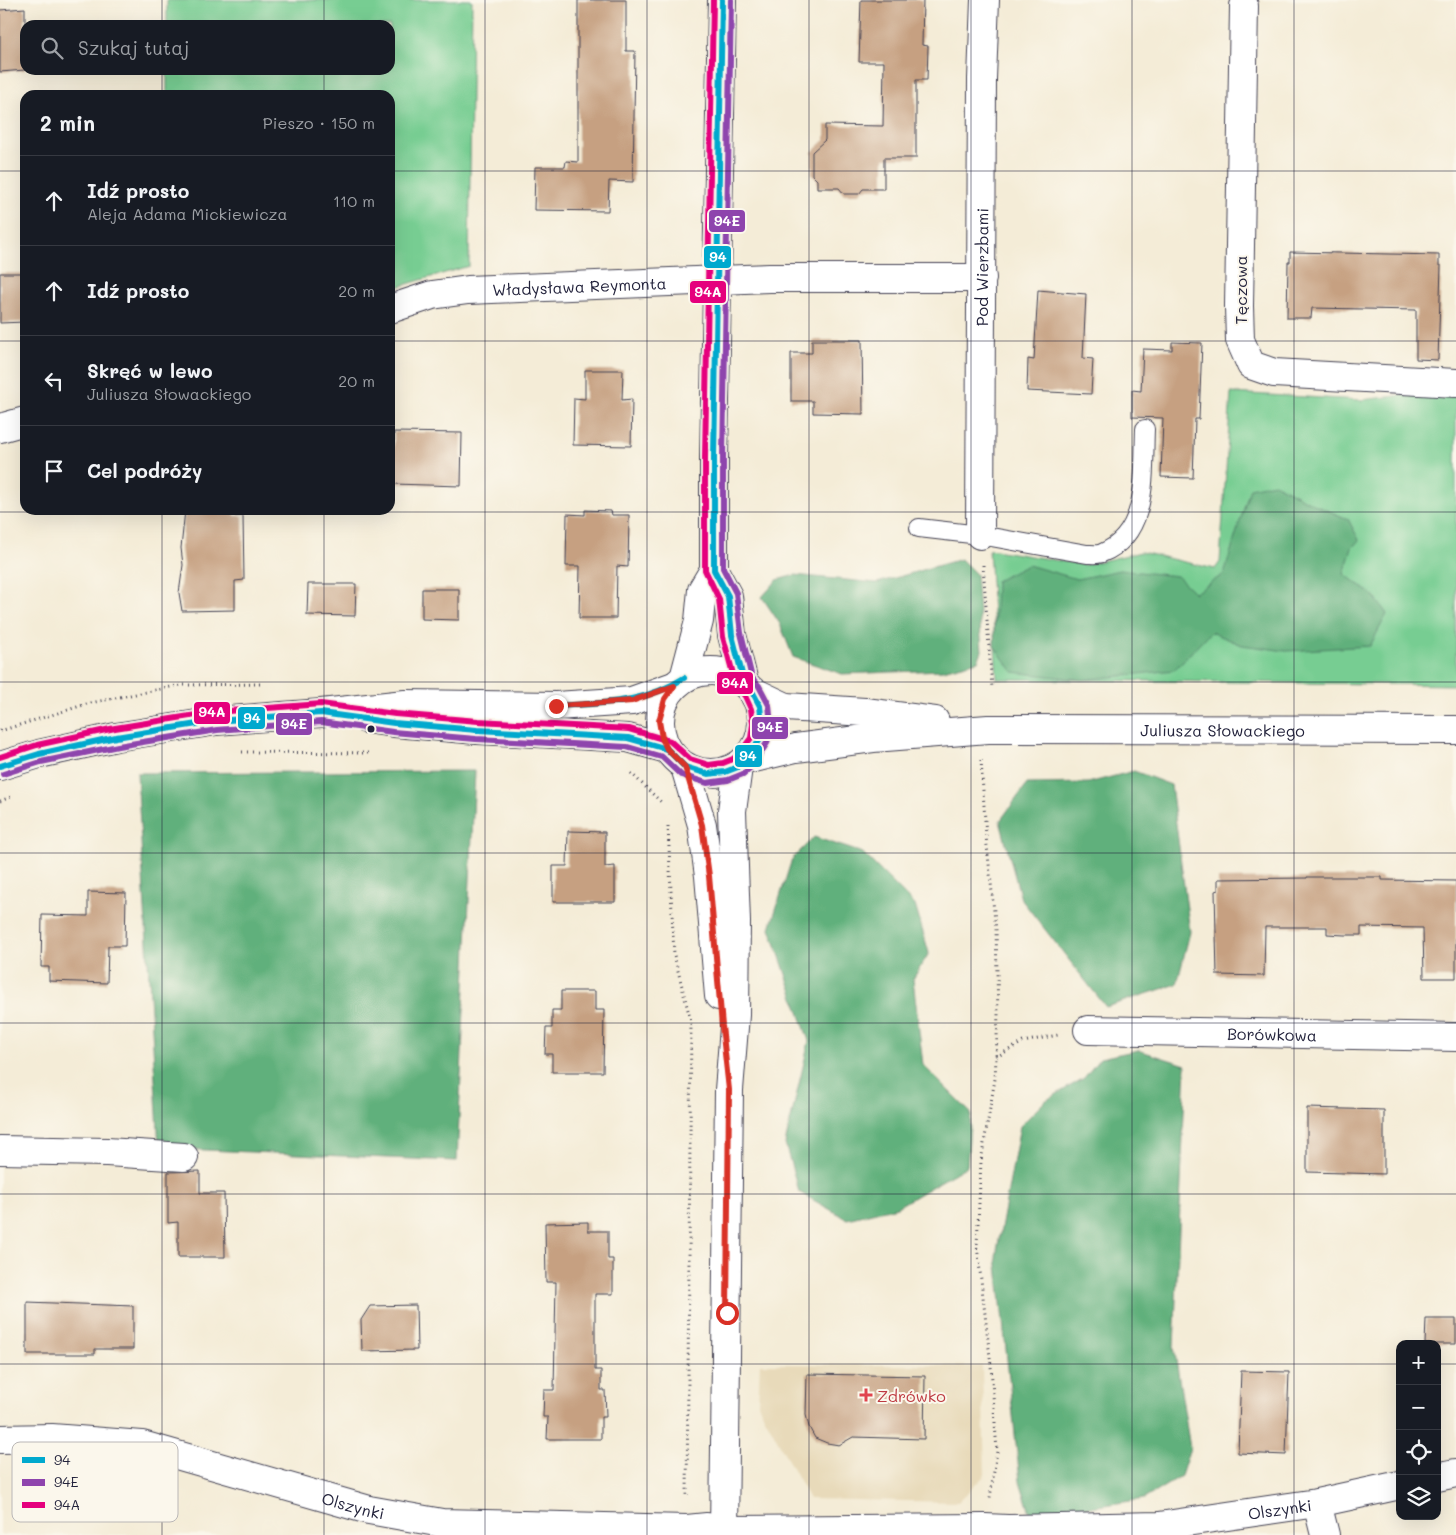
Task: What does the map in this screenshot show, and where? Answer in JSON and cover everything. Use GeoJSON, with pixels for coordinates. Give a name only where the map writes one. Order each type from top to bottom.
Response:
{"type":"FeatureCollection","features":[{"type":"Feature","properties":{"kind":"street"},"geometry":{"type":"LineString","coordinates":[[722,0],[714,458],[714,570],[728,596],[732,635],[748,686],[760,706],[762,724],[760,740],[742,764],[732,811],[736,922],[735,1015],[729,1090],[724,1532]]}},
{"type":"Feature","properties":{"kind":"street","name":"Pod Wierzbami"},"geometry":{"type":"LineString","coordinates":[[980,534],[982,79],[985,0]]}},
{"type":"Feature","properties":{"kind":"street","name":"Tęczowa"},"geometry":{"type":"LineString","coordinates":[[1244,3],[1239,314],[1240,340],[1251,365],[1274,373],[1456,383]]}},
{"type":"Feature","properties":{"kind":"street","name":"Władysława Reymonta"},"geometry":{"type":"LineString","coordinates":[[395,307],[432,295],[468,290],[770,278],[982,278]]}},
{"type":"Feature","properties":{"kind":"street"},"geometry":{"type":"LineString","coordinates":[[0,428],[20,422]]}},
{"type":"Feature","properties":{"kind":"street"},"geometry":{"type":"LineString","coordinates":[[714,570],[702,590],[699,621],[679,682],[665,699],[659,721],[662,738],[676,758],[702,825],[709,876],[729,1090]]}},
{"type":"Feature","properties":{"kind":"street"},"geometry":{"type":"LineString","coordinates":[[0,766],[39,754],[116,736],[216,721],[405,704],[556,706],[632,701],[679,682],[695,672],[713,670],[736,677],[748,686]]}},
{"type":"Feature","properties":{"kind":"street","name":"Juliusza Słowackiego"},"geometry":{"type":"LineString","coordinates":[[748,686],[786,707],[865,712],[988,728]]}},
{"type":"Feature","properties":{"kind":"street"},"geometry":{"type":"LineString","coordinates":[[321,713],[403,724],[628,738],[708,774],[725,772],[742,764]]}},
{"type":"Feature","properties":{"kind":"street","name":"Juliusza Słowackiego"},"geometry":{"type":"LineString","coordinates":[[742,764],[796,748],[873,738],[988,728],[1456,730]]}},
{"type":"Feature","properties":{"kind":"street","name":"Borówkowa"},"geometry":{"type":"LineString","coordinates":[[1088,1030],[1456,1037]]}},
{"type":"Feature","properties":{"kind":"street"},"geometry":{"type":"LineString","coordinates":[[0,1150],[107,1152],[184,1157]]}},
{"type":"Feature","properties":{"kind":"street","name":"Olszynki"},"geometry":{"type":"LineString","coordinates":[[0,1439],[52,1438],[97,1442]]}},
{"type":"Feature","properties":{"kind":"street","name":"Olszynki"},"geometry":{"type":"LineString","coordinates":[[178,1456],[442,1529],[687,1529],[707,1527],[724,1532],[1000,1531],[1159,1526],[1317,1503],[1396,1486]]}},
{"type":"Feature","properties":{"kind":"street"},"geometry":{"type":"LineString","coordinates":[[1441,1476],[1456,1473]]}},
{"type":"Feature","properties":{"kind":"street"},"geometry":{"type":"LineString","coordinates":[[1317,1503],[1325,1535]]}},
{"type":"Feature","properties":{"kind":"lane"},"geometry":{"type":"LineString","coordinates":[[919,528],[980,534],[1087,554],[1101,553],[1124,539],[1136,520],[1142,497],[1145,429]]}},
{"type":"Feature","properties":{"kind":"path"},"geometry":{"type":"LineString","coordinates":[[980,534],[992,688]]}},
{"type":"Feature","properties":{"kind":"path"},"geometry":{"type":"LineString","coordinates":[[232,752],[378,754]]}},
{"type":"Feature","properties":{"kind":"path"},"geometry":{"type":"LineString","coordinates":[[981,760],[986,836],[996,930],[998,1015],[995,1079],[981,1161],[977,1245],[992,1366],[1000,1531]]}},
{"type":"Feature","properties":{"kind":"path"},"geometry":{"type":"LineString","coordinates":[[0,801],[19,795]]}},
{"type":"Feature","properties":{"kind":"path"},"geometry":{"type":"LineString","coordinates":[[668,825],[674,955],[691,1022],[687,1529]]}},
{"type":"Feature","properties":{"kind":"path"},"geometry":{"type":"LineString","coordinates":[[996,1057],[1023,1042],[1088,1030]]}},
{"type":"Feature","properties":{"kind":"shaded area"},"geometry":{"type":"Polygon","coordinates":[[[760,1364],[982,1366],[985,1475],[958,1502],[809,1499],[758,1404],[760,1364]]]}},
{"type":"Feature","properties":{"kind":"green space"},"geometry":{"type":"Polygon","coordinates":[[[167,0],[472,0],[469,266],[395,288],[395,90],[167,90],[167,75],[395,75],[395,20],[167,20],[167,0]]]}},
{"type":"Feature","properties":{"kind":"green space"},"geometry":{"type":"Polygon","coordinates":[[[1440,391],[1456,392],[1456,685],[997,679],[989,549],[1084,565],[1141,552],[1215,569],[1220,562],[1231,393],[1361,400],[1440,391]]]}},
{"type":"Feature","properties":{"kind":"green space"},"geometry":{"type":"Polygon","coordinates":[[[1274,483],[1317,506],[1348,519],[1359,540],[1352,548],[1344,574],[1373,595],[1387,614],[1370,646],[1286,651],[1242,645],[1211,632],[1174,670],[1083,680],[1013,672],[994,646],[996,581],[1028,565],[1077,579],[1120,570],[1177,576],[1195,593],[1224,574],[1250,488],[1274,483]]]}},
{"type":"Feature","properties":{"kind":"green space"},"geometry":{"type":"Polygon","coordinates":[[[961,559],[976,574],[982,651],[978,661],[943,670],[842,674],[793,657],[780,624],[762,597],[777,580],[795,575],[877,583],[961,559]]]}},
{"type":"Feature","properties":{"kind":"green space"},"geometry":{"type":"Polygon","coordinates":[[[475,771],[457,1161],[159,1148],[137,773],[475,771]]]}},
{"type":"Feature","properties":{"kind":"green space"},"geometry":{"type":"Polygon","coordinates":[[[1134,771],[1171,785],[1190,932],[1177,984],[1106,1007],[1021,899],[1000,821],[1027,784],[1088,783],[1134,771]]]}},
{"type":"Feature","properties":{"kind":"green space"},"geometry":{"type":"Polygon","coordinates":[[[814,837],[863,853],[915,905],[929,953],[913,979],[923,1065],[971,1113],[967,1166],[897,1207],[847,1219],[799,1192],[785,1144],[809,1041],[770,928],[792,859],[814,837]]]}},
{"type":"Feature","properties":{"kind":"green space"},"geometry":{"type":"Polygon","coordinates":[[[1138,1050],[1186,1065],[1174,1347],[1190,1448],[1181,1476],[1144,1499],[1031,1516],[1020,1481],[996,1256],[1020,1126],[1045,1101],[1084,1078],[1100,1058],[1138,1050]]]}},
{"type":"Feature","properties":{"kind":"building"},"geometry":{"type":"Polygon","coordinates":[[[578,0],[626,0],[626,51],[635,51],[633,182],[609,181],[608,211],[534,210],[535,167],[565,167],[566,161],[578,162],[578,0]]]}},
{"type":"Feature","properties":{"kind":"building"},"geometry":{"type":"Polygon","coordinates":[[[861,0],[923,0],[922,45],[928,46],[927,80],[916,80],[916,158],[884,158],[884,189],[863,189],[859,194],[844,194],[839,188],[817,188],[817,180],[812,175],[812,152],[825,140],[825,125],[883,126],[884,62],[859,62],[861,0]]]}},
{"type":"Feature","properties":{"kind":"building"},"geometry":{"type":"Polygon","coordinates":[[[25,8],[25,20],[20,20],[20,70],[0,72],[0,10],[25,8]]]}},
{"type":"Feature","properties":{"kind":"building"},"geometry":{"type":"Polygon","coordinates":[[[1290,252],[1439,255],[1439,266],[1441,266],[1438,360],[1416,359],[1416,310],[1312,308],[1311,318],[1287,318],[1288,262],[1290,262],[1290,252]]]}},
{"type":"Feature","properties":{"kind":"building"},"geometry":{"type":"Polygon","coordinates":[[[0,273],[20,273],[20,322],[0,323],[0,273]]]}},
{"type":"Feature","properties":{"kind":"building"},"geometry":{"type":"Polygon","coordinates":[[[1038,290],[1086,294],[1083,358],[1093,359],[1091,394],[1027,391],[1028,359],[1034,360],[1038,290]]]}},
{"type":"Feature","properties":{"kind":"building"},"geometry":{"type":"Polygon","coordinates":[[[812,340],[862,340],[863,414],[813,413],[813,401],[791,401],[791,353],[812,353],[812,340]]]}},
{"type":"Feature","properties":{"kind":"building"},"geometry":{"type":"Polygon","coordinates":[[[1172,342],[1202,343],[1199,419],[1195,419],[1193,478],[1161,477],[1163,418],[1132,417],[1132,390],[1141,391],[1143,349],[1172,350],[1172,342]]]}},
{"type":"Feature","properties":{"kind":"building"},"geometry":{"type":"Polygon","coordinates":[[[585,370],[623,370],[622,400],[632,399],[631,446],[573,445],[574,398],[585,399],[585,370]]]}},
{"type":"Feature","properties":{"kind":"building"},"geometry":{"type":"Polygon","coordinates":[[[395,432],[462,433],[461,486],[395,484],[395,432]]]}},
{"type":"Feature","properties":{"kind":"building"},"geometry":{"type":"Polygon","coordinates":[[[585,510],[611,511],[612,515],[629,515],[628,567],[617,566],[616,618],[579,618],[580,566],[566,566],[567,514],[585,515],[585,510]]]}},
{"type":"Feature","properties":{"kind":"building"},"geometry":{"type":"Polygon","coordinates":[[[184,515],[243,516],[244,580],[235,581],[235,610],[182,611],[179,593],[183,565],[181,548],[184,515]]]}},
{"type":"Feature","properties":{"kind":"building"},"geometry":{"type":"Polygon","coordinates":[[[308,584],[356,584],[355,616],[307,615],[308,584]]]}},
{"type":"Feature","properties":{"kind":"building"},"geometry":{"type":"Polygon","coordinates":[[[422,589],[459,589],[459,620],[422,619],[422,589]]]}},
{"type":"Feature","properties":{"kind":"building"},"geometry":{"type":"Polygon","coordinates":[[[568,831],[605,832],[605,867],[615,866],[615,902],[553,902],[553,866],[567,866],[568,831]]]}},
{"type":"Feature","properties":{"kind":"building"},"geometry":{"type":"Polygon","coordinates":[[[1382,877],[1382,880],[1456,881],[1456,978],[1424,978],[1423,928],[1361,927],[1361,935],[1344,935],[1327,934],[1327,927],[1265,927],[1264,976],[1217,975],[1215,891],[1218,890],[1218,879],[1382,877]]]}},
{"type":"Feature","properties":{"kind":"building"},"geometry":{"type":"Polygon","coordinates":[[[88,892],[126,893],[125,946],[108,946],[107,983],[49,981],[49,967],[41,967],[42,915],[88,916],[88,892]]]}},
{"type":"Feature","properties":{"kind":"building"},"geometry":{"type":"Polygon","coordinates":[[[561,991],[595,991],[595,1010],[604,1010],[603,1072],[552,1072],[552,1054],[545,1054],[546,1028],[552,1028],[552,1010],[561,1010],[561,991]]]}},
{"type":"Feature","properties":{"kind":"building"},"geometry":{"type":"Polygon","coordinates":[[[1307,1108],[1384,1110],[1384,1174],[1307,1172],[1307,1108]]]}},
{"type":"Feature","properties":{"kind":"building"},"geometry":{"type":"Polygon","coordinates":[[[200,1171],[200,1193],[224,1193],[225,1257],[178,1257],[178,1222],[168,1223],[168,1172],[200,1171]]]}},
{"type":"Feature","properties":{"kind":"building"},"geometry":{"type":"Polygon","coordinates":[[[588,1222],[588,1231],[608,1231],[608,1259],[613,1259],[613,1294],[595,1294],[595,1370],[601,1370],[601,1390],[605,1390],[606,1417],[601,1417],[601,1439],[547,1439],[548,1417],[543,1417],[544,1390],[554,1390],[556,1282],[546,1282],[545,1223],[588,1222]]]}},
{"type":"Feature","properties":{"kind":"building"},"geometry":{"type":"Polygon","coordinates":[[[27,1302],[133,1306],[133,1349],[95,1349],[95,1354],[27,1354],[27,1302]]]}},
{"type":"Feature","properties":{"kind":"building"},"geometry":{"type":"Polygon","coordinates":[[[416,1305],[417,1350],[362,1351],[361,1320],[370,1306],[416,1305]]]}},
{"type":"Feature","properties":{"kind":"building"},"geometry":{"type":"Polygon","coordinates":[[[1426,1319],[1456,1319],[1456,1344],[1441,1344],[1441,1340],[1425,1340],[1426,1319]]]}},
{"type":"Feature","properties":{"kind":"building"},"geometry":{"type":"Polygon","coordinates":[[[1241,1371],[1289,1372],[1286,1455],[1238,1453],[1241,1371]]]}},
{"type":"Feature","properties":{"kind":"building","name":"Zdrówko"},"geometry":{"type":"Polygon","coordinates":[[[807,1374],[925,1376],[924,1439],[853,1437],[839,1445],[815,1438],[809,1427],[806,1415],[807,1374]]]}},
{"type":"Feature","properties":{"kind":"transit line","name":"94A"},"geometry":{"type":"LineString","coordinates":[[0,757],[37,745],[115,728],[215,712],[321,704],[395,714],[478,721],[629,729],[670,741],[690,759],[709,765],[723,763],[739,754],[751,738],[753,724],[751,709],[745,696],[736,685],[723,637],[719,599],[705,570],[705,458],[713,0]]}},
{"type":"Feature","properties":{"kind":"transit line","name":"94"},"geometry":{"type":"LineString","coordinates":[[0,766],[39,754],[116,737],[216,721],[321,713],[394,723],[477,730],[628,738],[667,749],[685,767],[708,774],[725,772],[738,767],[746,760],[759,741],[762,724],[760,706],[752,691],[744,682],[732,635],[728,596],[714,570],[714,458],[722,0]]}},
{"type":"Feature","properties":{"kind":"transit line","name":"94E"},"geometry":{"type":"LineString","coordinates":[[3,774],[41,762],[118,746],[217,730],[321,722],[393,732],[476,739],[627,747],[662,757],[681,775],[707,783],[728,780],[743,774],[752,766],[767,743],[771,725],[769,705],[759,686],[752,678],[741,633],[736,593],[723,568],[723,458],[731,0]]}},
{"type":"Feature","properties":{"kind":"transit line","name":"94"},"geometry":{"type":"LineString","coordinates":[[557,706],[623,701],[654,693],[684,678]]}},
{"type":"Feature","properties":{"kind":"place","name":"Zdrówko"},"geometry":{"type":"Point","coordinates":[866,1395]}},
{"type":"Feature","properties":{"kind":"route"},"geometry":{"type":"LineString","coordinates":[[556,706],[632,701],[674,686],[665,699],[659,721],[662,738],[667,749],[685,767],[702,825],[709,876],[729,1090],[727,1313]]}}]}
